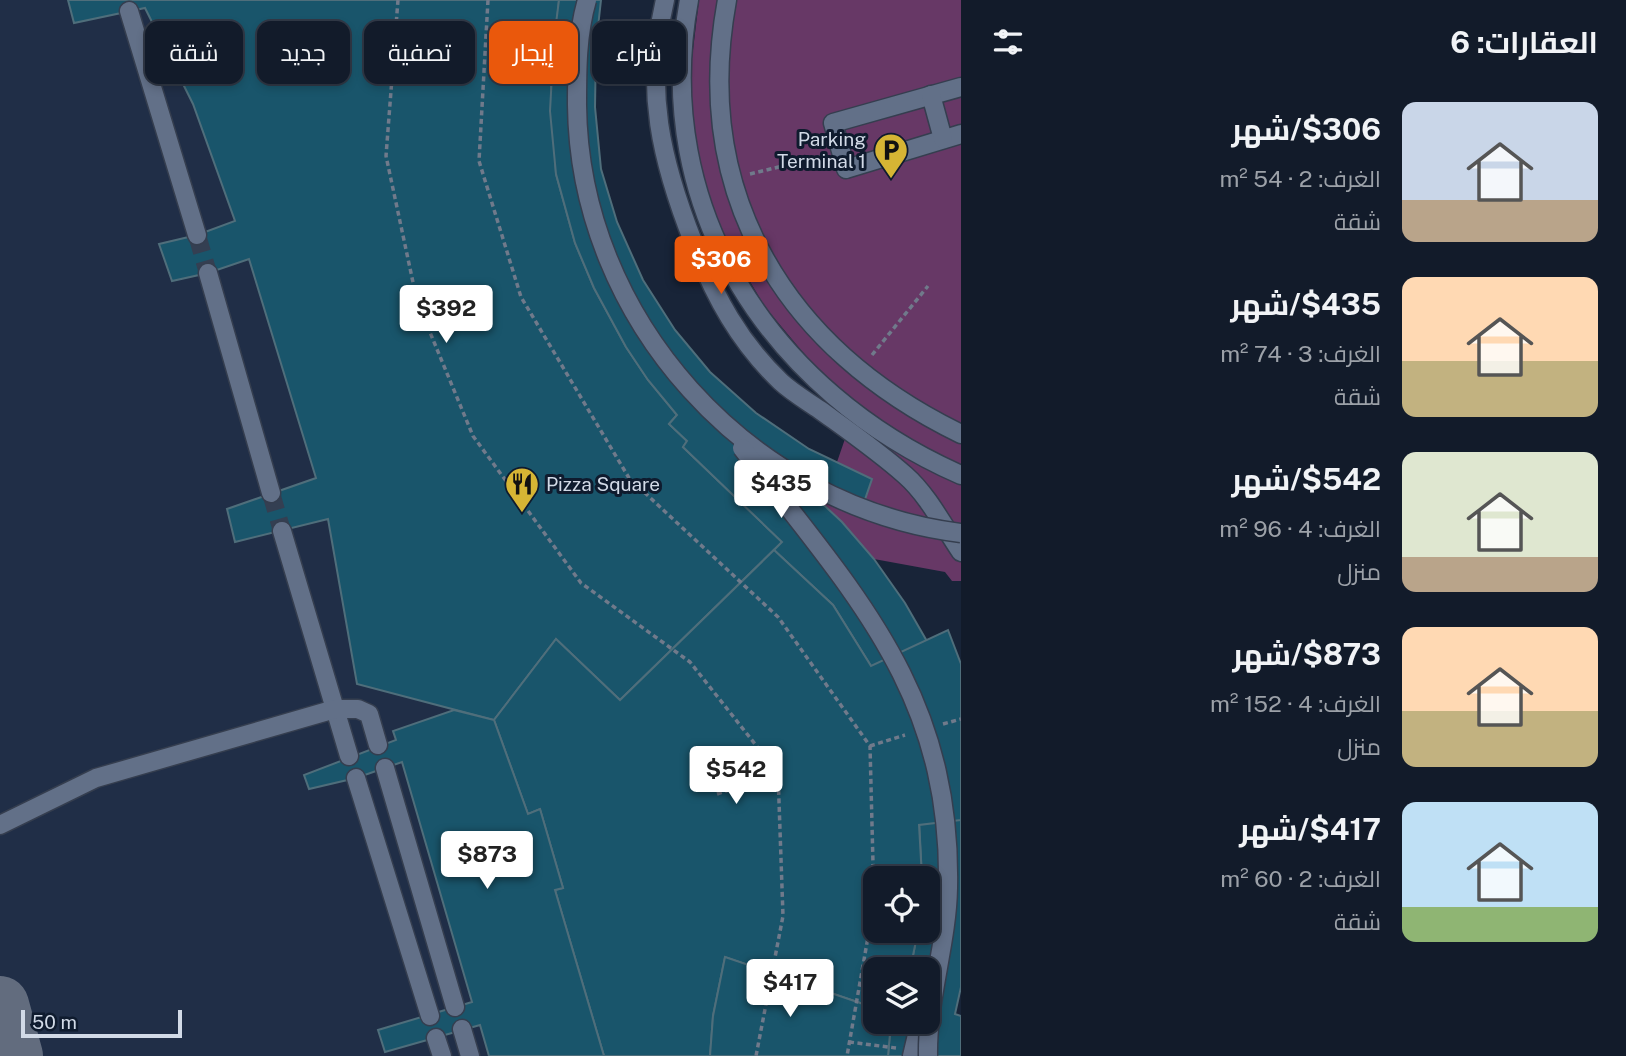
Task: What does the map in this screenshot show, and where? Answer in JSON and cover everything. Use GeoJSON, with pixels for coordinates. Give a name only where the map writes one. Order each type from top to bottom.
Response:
{"type":"FeatureCollection","features":[{"type":"Feature","properties":{"kind":"street"},"geometry":{"type":"LineString","coordinates":[[587,0],[578,48],[577,132],[592,215],[622,293],[670,369],[725,425],[864,606],[907,681],[934,753],[944,805],[948,848],[944,932],[939,957]]}},
{"type":"Feature","properties":{"kind":"street"},"geometry":{"type":"LineString","coordinates":[[665,0],[660,18],[656,81],[662,148],[682,217],[714,292],[737,333],[784,385],[868,434],[961,475]]}},
{"type":"Feature","properties":{"kind":"street"},"geometry":{"type":"LineString","coordinates":[[689,0],[682,80],[689,151],[696,186],[708,222],[736,283],[757,316],[784,349],[834,398],[913,484],[961,552]]}},
{"type":"Feature","properties":{"kind":"street"},"geometry":{"type":"LineString","coordinates":[[727,0],[720,57],[719,108],[731,179],[754,236],[789,295],[825,340],[859,372],[922,414],[961,434]]}},
{"type":"Feature","properties":{"kind":"street"},"geometry":{"type":"LineString","coordinates":[[129,11],[197,235]]}},
{"type":"Feature","properties":{"kind":"street"},"geometry":{"type":"LineString","coordinates":[[961,87],[833,123],[846,169],[961,134]]}},
{"type":"Feature","properties":{"kind":"street"},"geometry":{"type":"LineString","coordinates":[[931,95],[943,139]]}},
{"type":"Feature","properties":{"kind":"street"},"geometry":{"type":"LineString","coordinates":[[208,273],[271,493]]}},
{"type":"Feature","properties":{"kind":"street"},"geometry":{"type":"LineString","coordinates":[[714,292],[736,283]]}},
{"type":"Feature","properties":{"kind":"street"},"geometry":{"type":"LineString","coordinates":[[725,425],[776,465],[832,496],[884,516],[961,533]]}},
{"type":"Feature","properties":{"kind":"street"},"geometry":{"type":"LineString","coordinates":[[282,531],[349,756]]}},
{"type":"Feature","properties":{"kind":"street"},"geometry":{"type":"LineString","coordinates":[[0,825],[96,778],[335,709],[358,709],[369,714],[378,745]]}},
{"type":"Feature","properties":{"kind":"street"},"geometry":{"type":"LineString","coordinates":[[385,768],[455,1007]]}},
{"type":"Feature","properties":{"kind":"street"},"geometry":{"type":"LineString","coordinates":[[356,778],[430,1016]]}},
{"type":"Feature","properties":{"kind":"street"},"geometry":{"type":"LineString","coordinates":[[462,1029],[470,1056]]}},
{"type":"Feature","properties":{"kind":"street"},"geometry":{"type":"LineString","coordinates":[[918,1054],[919,1034]]}},
{"type":"Feature","properties":{"kind":"street"},"geometry":{"type":"LineString","coordinates":[[918,1054],[923,1034]]}},
{"type":"Feature","properties":{"kind":"street"},"geometry":{"type":"LineString","coordinates":[[436,1038],[442,1056]]}},
{"type":"Feature","properties":{"kind":"path"},"geometry":{"type":"LineString","coordinates":[[398,0],[386,156],[416,301],[473,436],[581,583],[690,662],[778,773],[783,916],[756,1056]]}},
{"type":"Feature","properties":{"kind":"path"},"geometry":{"type":"LineString","coordinates":[[488,0],[479,162],[521,297],[629,478],[778,617],[870,746],[874,902],[847,1056]]}},
{"type":"Feature","properties":{"kind":"path"},"geometry":{"type":"LineString","coordinates":[[859,372],[928,286]]}},
{"type":"Feature","properties":{"kind":"path"},"geometry":{"type":"LineString","coordinates":[[949,722],[961,719]]}},
{"type":"Feature","properties":{"kind":"path"},"geometry":{"type":"LineString","coordinates":[[717,794],[778,773]]}},
{"type":"Feature","properties":{"kind":"path"},"geometry":{"type":"LineString","coordinates":[[849,1042],[918,1054]]}},
{"type":"Feature","properties":{"kind":"shaded area"},"geometry":{"type":"Polygon","coordinates":[[[0,0],[559,0],[557,21],[489,21],[489,84],[552,84],[550,111],[782,542],[775,550],[919,819],[921,866],[863,866],[863,943],[875,943],[875,957],[863,957],[863,1034],[880,1034],[888,1056],[0,1056],[0,0]]]}},
{"type":"Feature","properties":{"kind":"shaded area"},"geometry":{"type":"Polygon","coordinates":[[[699,0],[961,0],[961,581],[952,581],[945,572],[874,559],[842,522],[811,493],[872,479],[837,462],[856,407],[826,380],[765,307],[723,236],[699,172],[689,83],[699,0]]]}},
{"type":"Feature","properties":{"kind":"building"},"geometry":{"type":"Polygon","coordinates":[[[68,0],[559,0],[557,21],[489,21],[489,84],[551,84],[556,174],[575,243],[594,288],[626,347],[648,380],[677,415],[669,424],[687,441],[683,447],[782,542],[620,700],[556,639],[494,720],[357,684],[328,519],[235,542],[227,509],[316,478],[249,259],[208,273],[172,281],[159,244],[197,235],[235,221],[193,104],[183,84],[243,84],[243,21],[152,21],[145,8],[74,23],[68,0]]]}},
{"type":"Feature","properties":{"kind":"building"},"geometry":{"type":"Polygon","coordinates":[[[559,0],[601,0],[599,21],[592,21],[592,84],[595,84],[601,169],[617,222],[643,280],[675,330],[710,372],[756,413],[809,449],[872,479],[860,514],[811,493],[842,522],[874,559],[905,603],[932,650],[961,733],[961,987],[955,1014],[961,1016],[961,1056],[888,1056],[890,1034],[940,1034],[940,957],[913,957],[916,943],[940,943],[940,866],[921,866],[919,819],[908,756],[871,666],[833,605],[774,550],[782,542],[683,447],[687,441],[669,424],[677,415],[648,380],[626,347],[594,288],[575,243],[556,174],[550,111],[552,84],[578,84],[578,21],[556,21],[559,0]]]}},
{"type":"Feature","properties":{"kind":"building"},"geometry":{"type":"Polygon","coordinates":[[[774,550],[833,605],[871,666],[948,630],[961,664],[961,820],[919,825],[921,866],[863,866],[863,943],[916,943],[913,957],[863,957],[863,1004],[725,957],[713,1016],[710,1056],[604,1056],[555,890],[563,888],[540,809],[528,814],[494,720],[556,639],[620,700],[774,550]]]}},
{"type":"Feature","properties":{"kind":"building"},"geometry":{"type":"Polygon","coordinates":[[[454,710],[494,720],[528,814],[540,809],[563,888],[555,890],[604,1056],[489,1056],[480,1025],[385,1052],[378,1030],[472,1002],[402,762],[356,778],[309,789],[304,775],[396,740],[393,731],[454,710]]]}},
{"type":"Feature","properties":{"kind":"building"},"geometry":{"type":"Polygon","coordinates":[[[725,957],[863,1004],[863,1034],[890,1034],[888,1056],[710,1056],[713,1016],[725,957]]]}},
{"type":"Feature","properties":{"kind":"taxiway"},"geometry":{"type":"LineString","coordinates":[[0,1005],[14,1056]]}},
{"type":"Feature","properties":{"kind":"tunnel"},"geometry":{"type":"LineString","coordinates":[[197,235],[208,273]]}},
{"type":"Feature","properties":{"kind":"tunnel"},"geometry":{"type":"LineString","coordinates":[[271,493],[282,531]]}},
{"type":"Feature","properties":{"kind":"place","name":"Parking Terminal 1"},"geometry":{"type":"Point","coordinates":[891,180]}},
{"type":"Feature","properties":{"kind":"place","name":"Pizza Square"},"geometry":{"type":"Point","coordinates":[522,514]}}]}
